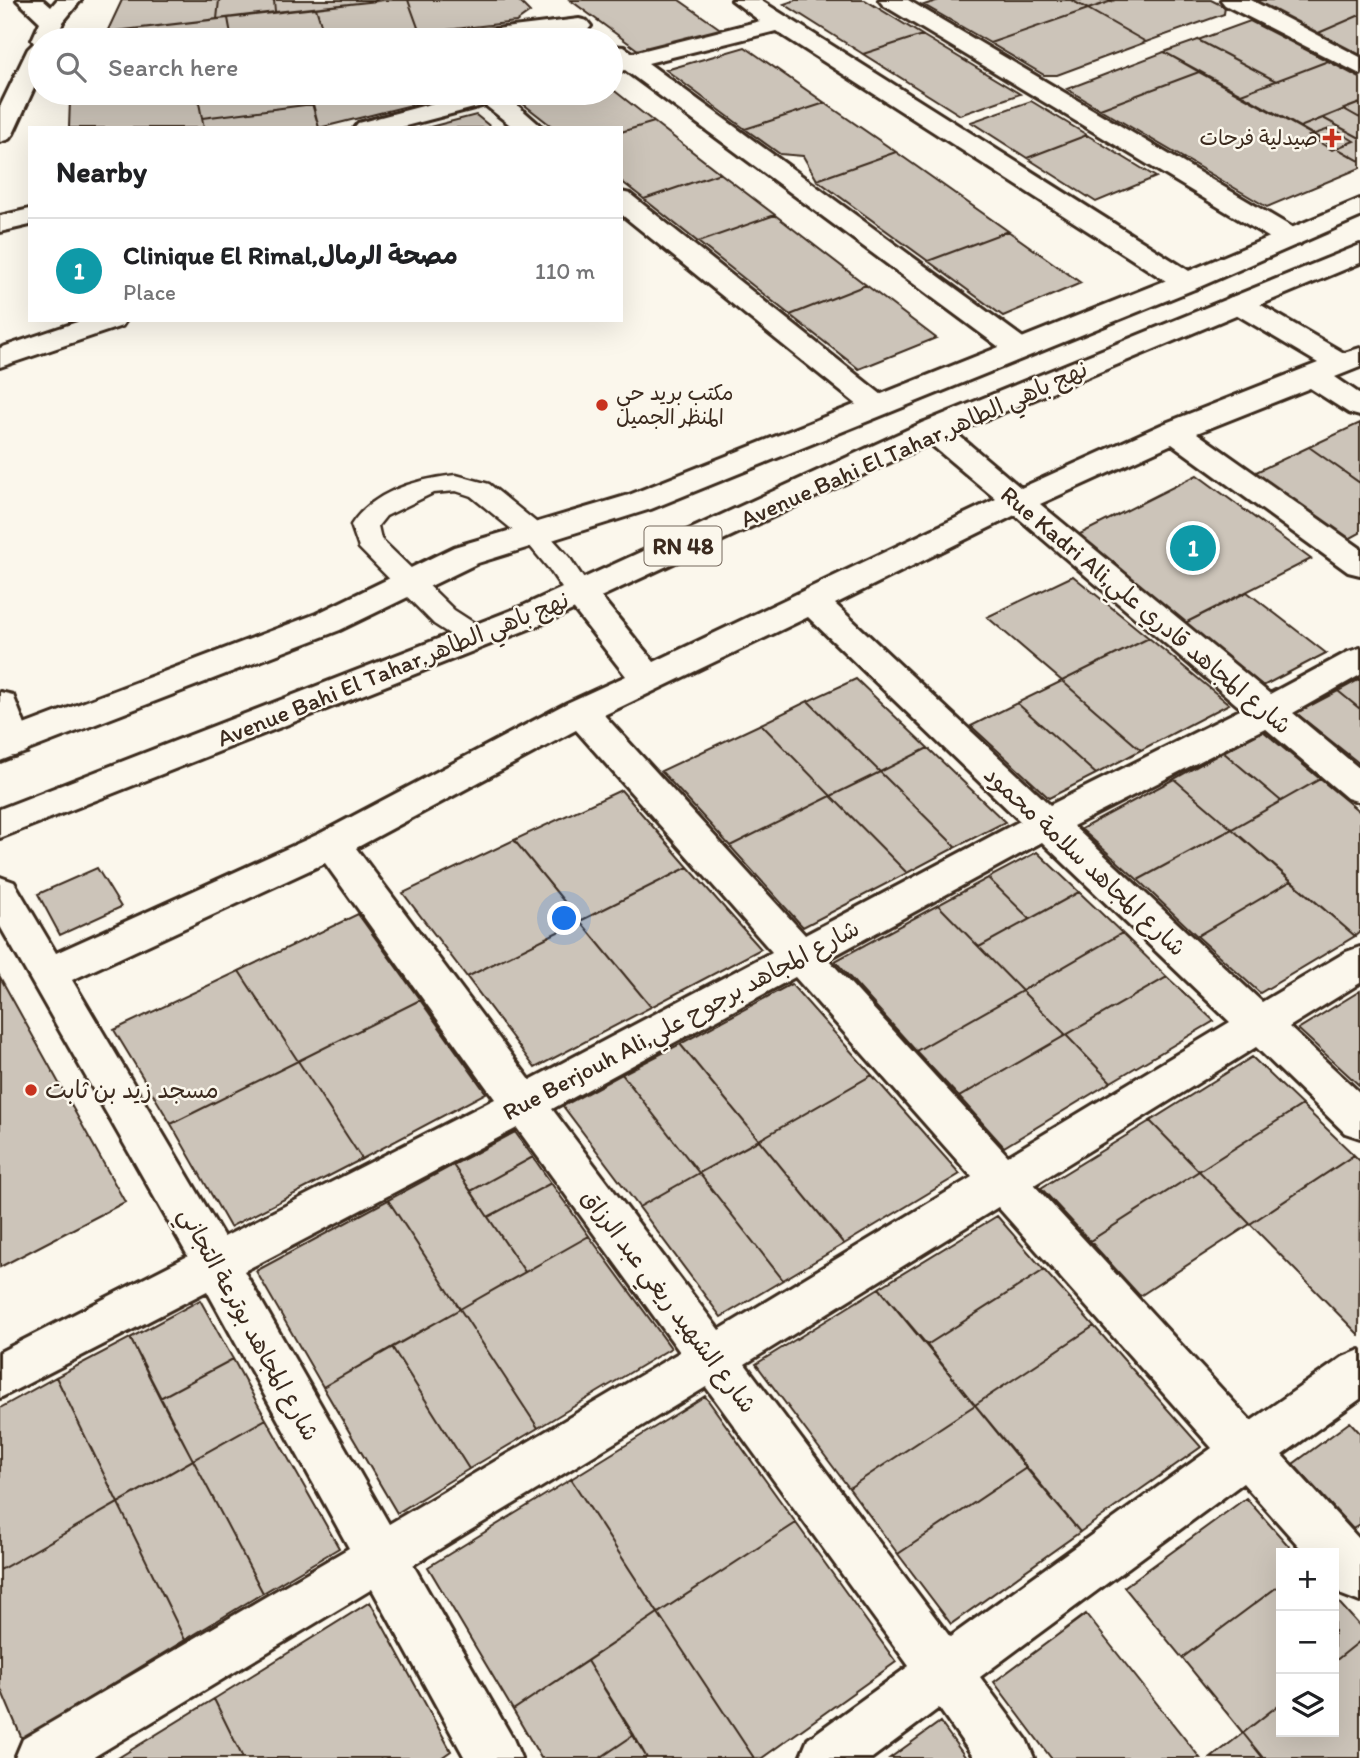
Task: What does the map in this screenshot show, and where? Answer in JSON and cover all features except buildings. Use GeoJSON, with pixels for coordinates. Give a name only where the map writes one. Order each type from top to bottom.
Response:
{"type":"FeatureCollection","features":[{"type":"Feature","properties":{"kind":"street"},"geometry":{"type":"LineString","coordinates":[[29,0],[46,28]]}},
{"type":"Feature","properties":{"kind":"street"},"geometry":{"type":"LineString","coordinates":[[50,28],[69,0]]}},
{"type":"Feature","properties":{"kind":"street"},"geometry":{"type":"LineString","coordinates":[[744,0],[1186,282]]}},
{"type":"Feature","properties":{"kind":"street"},"geometry":{"type":"LineString","coordinates":[[891,0],[1290,238]]}},
{"type":"Feature","properties":{"kind":"street"},"geometry":{"type":"LineString","coordinates":[[1233,0],[1360,67]]}},
{"type":"Feature","properties":{"kind":"street"},"geometry":{"type":"LineString","coordinates":[[557,9],[582,28]]}},
{"type":"Feature","properties":{"kind":"street"},"geometry":{"type":"LineString","coordinates":[[623,58],[779,23]]}},
{"type":"Feature","properties":{"kind":"street"},"geometry":{"type":"LineString","coordinates":[[562,28],[579,26]]}},
{"type":"Feature","properties":{"kind":"street"},"geometry":{"type":"LineString","coordinates":[[623,63],[1020,349]]}},
{"type":"Feature","properties":{"kind":"street"},"geometry":{"type":"LineString","coordinates":[[0,134],[28,98]]}},
{"type":"Feature","properties":{"kind":"street"},"geometry":{"type":"LineString","coordinates":[[374,126],[453,105]]}},
{"type":"Feature","properties":{"kind":"street"},"geometry":{"type":"LineString","coordinates":[[506,105],[528,126]]}},
{"type":"Feature","properties":{"kind":"street"},"geometry":{"type":"LineString","coordinates":[[623,202],[876,405]]}},
{"type":"Feature","properties":{"kind":"street","name":"Avenue Bahi El Tahar,نهج باهي الطاهر"},"geometry":{"type":"LineString","coordinates":[[7,746],[328,622],[466,555],[640,502],[1186,282],[1360,207]]}},
{"type":"Feature","properties":{"kind":"street"},"geometry":{"type":"LineString","coordinates":[[0,225],[28,218]]}},
{"type":"Feature","properties":{"kind":"street","name":"Avenue Bahi El Tahar,نهج باهي الطاهر"},"geometry":{"type":"LineString","coordinates":[[0,824],[580,594],[933,430],[1360,253]]}},
{"type":"Feature","properties":{"kind":"street"},"geometry":{"type":"LineString","coordinates":[[1239,304],[1337,365],[1360,407]]}},
{"type":"Feature","properties":{"kind":"street"},"geometry":{"type":"LineString","coordinates":[[0,358],[106,322]]}},
{"type":"Feature","properties":{"kind":"street"},"geometry":{"type":"LineString","coordinates":[[48,974],[332,844],[647,678],[1016,502],[1174,431],[1337,365]]}},
{"type":"Feature","properties":{"kind":"street","name":"Rue Kadri Ali,شارع المجاهد قادري علي"},"geometry":{"type":"LineString","coordinates":[[933,430],[1360,789]]}},
{"type":"Feature","properties":{"kind":"street"},"geometry":{"type":"LineString","coordinates":[[1174,431],[1354,553]]}},
{"type":"Feature","properties":{"kind":"street"},"geometry":{"type":"LineString","coordinates":[[580,594],[647,678]]}},
{"type":"Feature","properties":{"kind":"street","name":"شارع المجاهد سلامة محمود"},"geometry":{"type":"LineString","coordinates":[[811,601],[1360,1121]]}},
{"type":"Feature","properties":{"kind":"street","name":"Rue Berjouh Ali,شارع المجاهد برجوح علي"},"geometry":{"type":"LineString","coordinates":[[0,1376],[522,1105],[1045,824],[1267,712],[1360,660]]}},
{"type":"Feature","properties":{"kind":"street"},"geometry":{"type":"LineString","coordinates":[[0,704],[7,746]]}},
{"type":"Feature","properties":{"kind":"street"},"geometry":{"type":"LineString","coordinates":[[580,712],[1360,1577]]}},
{"type":"Feature","properties":{"kind":"street","name":"شارع الشهيد ريغي عبد الرزاق"},"geometry":{"type":"LineString","coordinates":[[332,844],[522,1105],[713,1358],[1007,1758]]}},
{"type":"Feature","properties":{"kind":"street","name":"شارع المجاهد بوترعة التجاني"},"geometry":{"type":"LineString","coordinates":[[0,892],[216,1264],[494,1758]]}},
{"type":"Feature","properties":{"kind":"street"},"geometry":{"type":"LineString","coordinates":[[42,1758],[713,1358],[1360,963]]}},
{"type":"Feature","properties":{"kind":"street"},"geometry":{"type":"LineString","coordinates":[[827,1758],[1360,1371]]}},
{"type":"Feature","properties":{"kind":"lane"},"geometry":{"type":"LineString","coordinates":[[475,637],[444,617],[368,542],[364,525],[377,510],[428,486],[456,483],[480,490],[533,533],[559,563],[580,594]]}},
{"type":"Feature","properties":{"kind":"place","name":"صيدلية فرحات"},"geometry":{"type":"Point","coordinates":[1332,138]}},
{"type":"Feature","properties":{"kind":"place","name":"مكتب بريد حي المنظر الجميل"},"geometry":{"type":"Point","coordinates":[602,405]}},
{"type":"Feature","properties":{"kind":"place","name":"Clinique El Rimal,مصحة الرمال"},"geometry":{"type":"Point","coordinates":[1193,548]}},
{"type":"Feature","properties":{"kind":"place","name":"مسجد زيد بن ثابت"},"geometry":{"type":"Point","coordinates":[31,1090]}}]}
